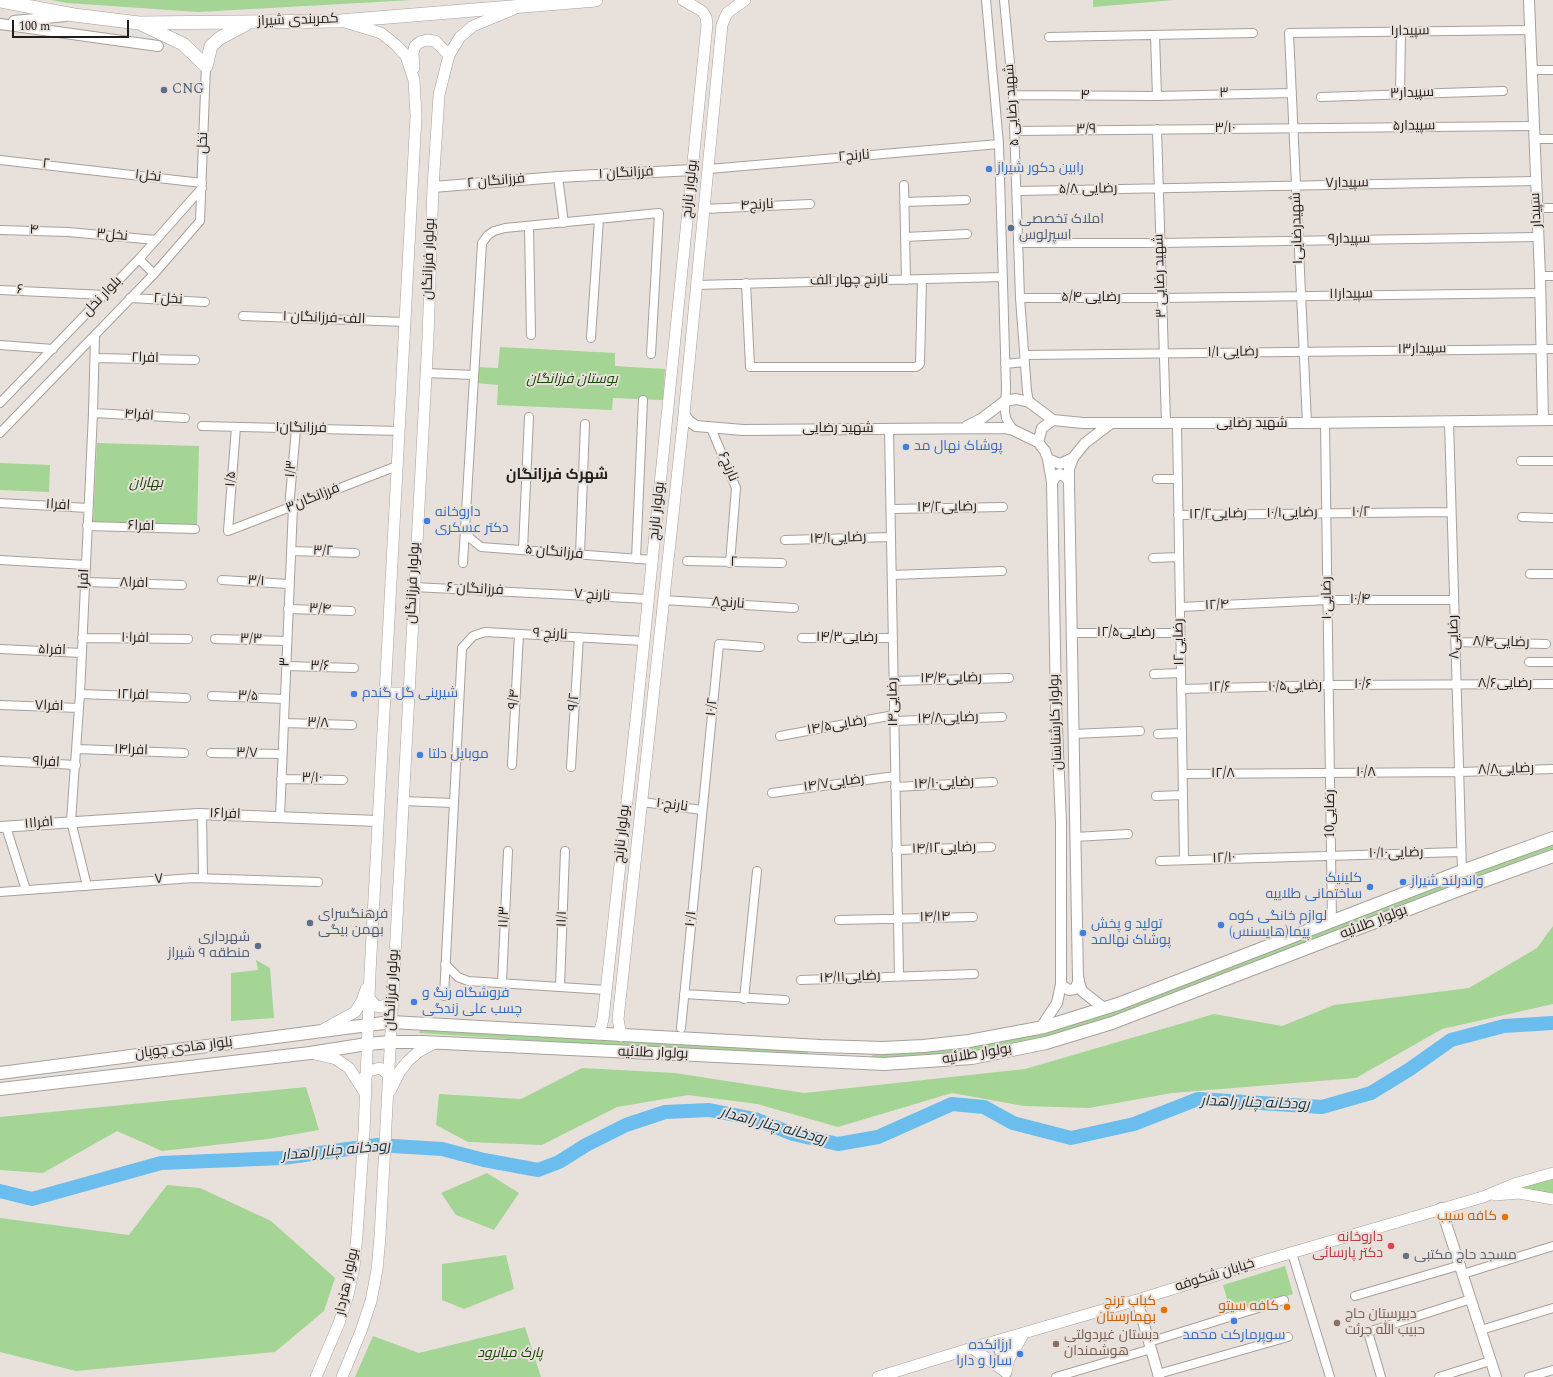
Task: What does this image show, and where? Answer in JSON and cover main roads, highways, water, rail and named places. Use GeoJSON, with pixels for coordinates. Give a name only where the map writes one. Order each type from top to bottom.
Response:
{"type":"FeatureCollection","features":[{"type":"Feature","properties":{"kind":"highway","name":"کمربندی شیراز"},"geometry":{"type":"LineString","coordinates":[[0,1],[74,15],[139,23],[248,23],[340,20],[596,0]]}},
{"type":"Feature","properties":{"kind":"highway"},"geometry":{"type":"LineString","coordinates":[[139,23],[183,44],[206,66],[211,46],[220,38],[248,23]]}},
{"type":"Feature","properties":{"kind":"main road"},"geometry":{"type":"LineString","coordinates":[[683,0],[702,11],[706,17],[707,25]]}},
{"type":"Feature","properties":{"kind":"main road","name":"بولوار نارنج"},"geometry":{"type":"LineString","coordinates":[[620,1036],[618,1019],[652,712],[662,600],[684,414],[722,25],[727,13],[745,0]]}},
{"type":"Feature","properties":{"kind":"main road","name":"بولوار فرزانگان"},"geometry":{"type":"LineString","coordinates":[[386,1133],[402,801],[426,373],[433,187],[439,95],[448,54],[460,38],[474,26],[524,5]]}},
{"type":"Feature","properties":{"kind":"main road"},"geometry":{"type":"LineString","coordinates":[[707,25],[713,19],[720,21],[722,25]]}},
{"type":"Feature","properties":{"kind":"main road","name":"بولوار فرزانگان"},"geometry":{"type":"LineString","coordinates":[[340,20],[381,33],[396,45],[406,56],[414,80],[416,116],[370,974],[364,1133]]}},
{"type":"Feature","properties":{"kind":"main road","name":"بولوار نارنج"},"geometry":{"type":"LineString","coordinates":[[599,1034],[603,1019],[637,710],[707,25]]}},
{"type":"Feature","properties":{"kind":"main road"},"geometry":{"type":"LineString","coordinates":[[414,80],[413,53],[415,46],[420,42],[427,40],[435,41],[448,54]]}},
{"type":"Feature","properties":{"kind":"main road"},"geometry":{"type":"LineString","coordinates":[[385,693],[408,693]]}},
{"type":"Feature","properties":{"kind":"main road"},"geometry":{"type":"LineString","coordinates":[[637,710],[652,712]]}},
{"type":"Feature","properties":{"kind":"main road","name":"بولوار طلائیه"},"geometry":{"type":"LineString","coordinates":[[368,1024],[391,1022],[423,1023],[620,1036],[883,1048],[923,1046],[975,1040],[1041,1027],[1105,1009],[1462,871],[1553,838]]}},
{"type":"Feature","properties":{"kind":"main road","name":"بولوار طلائیه"},"geometry":{"type":"LineString","coordinates":[[367,1044],[390,1042],[429,1042],[884,1064],[923,1063],[972,1058],[1046,1043],[1112,1024],[1464,888],[1553,856]]}},
{"type":"Feature","properties":{"kind":"main road"},"geometry":{"type":"LineString","coordinates":[[316,1032],[342,1020],[354,1012],[362,1001],[370,974]]}},
{"type":"Feature","properties":{"kind":"main road"},"geometry":{"type":"LineString","coordinates":[[369,998],[376,1006],[381,1007],[391,1002],[393,997]]}},
{"type":"Feature","properties":{"kind":"main road"},"geometry":{"type":"LineString","coordinates":[[603,1019],[611,1023],[618,1019]]}},
{"type":"Feature","properties":{"kind":"main road"},"geometry":{"type":"LineString","coordinates":[[388,1096],[397,1076],[408,1061],[429,1042],[416,1037],[415,1032],[419,1024],[423,1023]]}},
{"type":"Feature","properties":{"kind":"main road","name":"بلوار هادی چوپان"},"geometry":{"type":"LineString","coordinates":[[0,1073],[342,1029],[368,1024]]}},
{"type":"Feature","properties":{"kind":"main road"},"geometry":{"type":"LineString","coordinates":[[341,1048],[349,1041],[349,1036],[346,1031],[342,1029]]}},
{"type":"Feature","properties":{"kind":"main road","name":"بلوار هادی چوپان"},"geometry":{"type":"LineString","coordinates":[[0,1089],[310,1053],[367,1044]]}},
{"type":"Feature","properties":{"kind":"main road"},"geometry":{"type":"LineString","coordinates":[[818,1062],[820,1046]]}},
{"type":"Feature","properties":{"kind":"main road"},"geometry":{"type":"LineString","coordinates":[[310,1053],[336,1059],[349,1068],[365,1092]]}},
{"type":"Feature","properties":{"kind":"main road"},"geometry":{"type":"LineString","coordinates":[[365,1076],[374,1068],[380,1068],[389,1076]]}},
{"type":"Feature","properties":{"kind":"main road"},"geometry":{"type":"LineString","coordinates":[[21,1071],[22,1086]]}},
{"type":"Feature","properties":{"kind":"main road","name":"بولوار هنردار"},"geometry":{"type":"LineString","coordinates":[[316,1377],[340,1324],[354,1267],[364,1133]]}},
{"type":"Feature","properties":{"kind":"main road","name":"بولوار هنردار"},"geometry":{"type":"LineString","coordinates":[[342,1377],[361,1331],[377,1270],[384,1182],[386,1133]]}},
{"type":"Feature","properties":{"kind":"main road","name":"خیابان شکوفه"},"geometry":{"type":"LineString","coordinates":[[878,1377],[1483,1197],[1514,1184],[1553,1173]]}},
{"type":"Feature","properties":{"kind":"main road","name":"خیابان شکوفه"},"geometry":{"type":"LineString","coordinates":[[1483,1197],[1519,1193],[1553,1199]]}},
{"type":"Feature","properties":{"kind":"main road"},"geometry":{"type":"LineString","coordinates":[[972,1348],[1007,1374],[1010,1359],[1024,1333]]}},
{"type":"Feature","properties":{"kind":"waterway","name":"رودخانه چنار راهدار"},"geometry":{"type":"LineString","coordinates":[[0,1191],[32,1199],[161,1163],[283,1158],[377,1145],[442,1149],[484,1160],[538,1170],[559,1162],[586,1145],[626,1125],[665,1112],[709,1110],[755,1119],[793,1134],[838,1144],[878,1137],[952,1104],[984,1107],[1013,1123],[1071,1138],[1134,1124],[1198,1099],[1322,1107],[1371,1093],[1410,1069],[1451,1040],[1504,1026],[1553,1023]]}},
{"type":"Feature","properties":{"kind":"place","name":"CNG"},"geometry":{"type":"Point","coordinates":[164,90]}},
{"type":"Feature","properties":{"kind":"place","name":"رابین دکور شیراز"},"geometry":{"type":"Point","coordinates":[989,169]}},
{"type":"Feature","properties":{"kind":"place","name":"املاک تخصصی اسپرلوس"},"geometry":{"type":"Point","coordinates":[1011,228]}},
{"type":"Feature","properties":{"kind":"place","name":"پوشاک نهال مد"},"geometry":{"type":"Point","coordinates":[906,447]}},
{"type":"Feature","properties":{"kind":"place","name":"داروخانه دکتر عسکری"},"geometry":{"type":"Point","coordinates":[427,521]}},
{"type":"Feature","properties":{"kind":"place","name":"شیرینی گل گندم"},"geometry":{"type":"Point","coordinates":[354,694]}},
{"type":"Feature","properties":{"kind":"place","name":"موبایل دلتا"},"geometry":{"type":"Point","coordinates":[420,755]}},
{"type":"Feature","properties":{"kind":"place","name":"واندرلند شیراز"},"geometry":{"type":"Point","coordinates":[1403,882]}},
{"type":"Feature","properties":{"kind":"place","name":"کلینیک ساختمانی طلاییه"},"geometry":{"type":"Point","coordinates":[1370,887]}},
{"type":"Feature","properties":{"kind":"place","name":"فرهنگسرای بهمن بیگی"},"geometry":{"type":"Point","coordinates":[310,923]}},
{"type":"Feature","properties":{"kind":"place","name":"لوازم خانگی کوه پیما(هایسنس)"},"geometry":{"type":"Point","coordinates":[1221,925]}},
{"type":"Feature","properties":{"kind":"place","name":"تولید و پخش پوشاک نهالمد"},"geometry":{"type":"Point","coordinates":[1083,933]}},
{"type":"Feature","properties":{"kind":"place","name":"شهرداری منطقه ۹ شیراز"},"geometry":{"type":"Point","coordinates":[258,946]}},
{"type":"Feature","properties":{"kind":"place","name":"فروشگاه رنگ و چسب علی زندگی"},"geometry":{"type":"Point","coordinates":[414,1002]}},
{"type":"Feature","properties":{"kind":"place","name":"کافه سیب"},"geometry":{"type":"Point","coordinates":[1505,1217]}},
{"type":"Feature","properties":{"kind":"place","name":"داروخانه دکتر پارسائی"},"geometry":{"type":"Point","coordinates":[1391,1246]}},
{"type":"Feature","properties":{"kind":"place","name":"مسجد حاج مکتبی"},"geometry":{"type":"Point","coordinates":[1406,1256]}},
{"type":"Feature","properties":{"kind":"place","name":"کافه سیتو"},"geometry":{"type":"Point","coordinates":[1287,1307]}},
{"type":"Feature","properties":{"kind":"place","name":"کباب ترنج بهمارستان"},"geometry":{"type":"Point","coordinates":[1164,1310]}},
{"type":"Feature","properties":{"kind":"place","name":"سوپرمارکت محمد"},"geometry":{"type":"Point","coordinates":[1234,1321]}},
{"type":"Feature","properties":{"kind":"place","name":"دبیرستان حاج حبیب الله جرئت"},"geometry":{"type":"Point","coordinates":[1337,1323]}},
{"type":"Feature","properties":{"kind":"place","name":"دبستان غیردولتی هوشمندان"},"geometry":{"type":"Point","coordinates":[1056,1344]}},
{"type":"Feature","properties":{"kind":"place","name":"ارزانکده سارا و دارا"},"geometry":{"type":"Point","coordinates":[1020,1354]}},
{"type":"Feature","properties":{"kind":"district","name":"شهرک فرزانگان"},"geometry":{"type":"Point","coordinates":[557,476]}},
{"type":"Feature","properties":{"kind":"park label","name":"بوستان فرزانگان"},"geometry":{"type":"Point","coordinates":[572,380]}},
{"type":"Feature","properties":{"kind":"park label","name":"بهاران"},"geometry":{"type":"Point","coordinates":[146,484]}},
{"type":"Feature","properties":{"kind":"park label","name":"پارک میانرود"},"geometry":{"type":"Point","coordinates":[510,1354]}}]}
